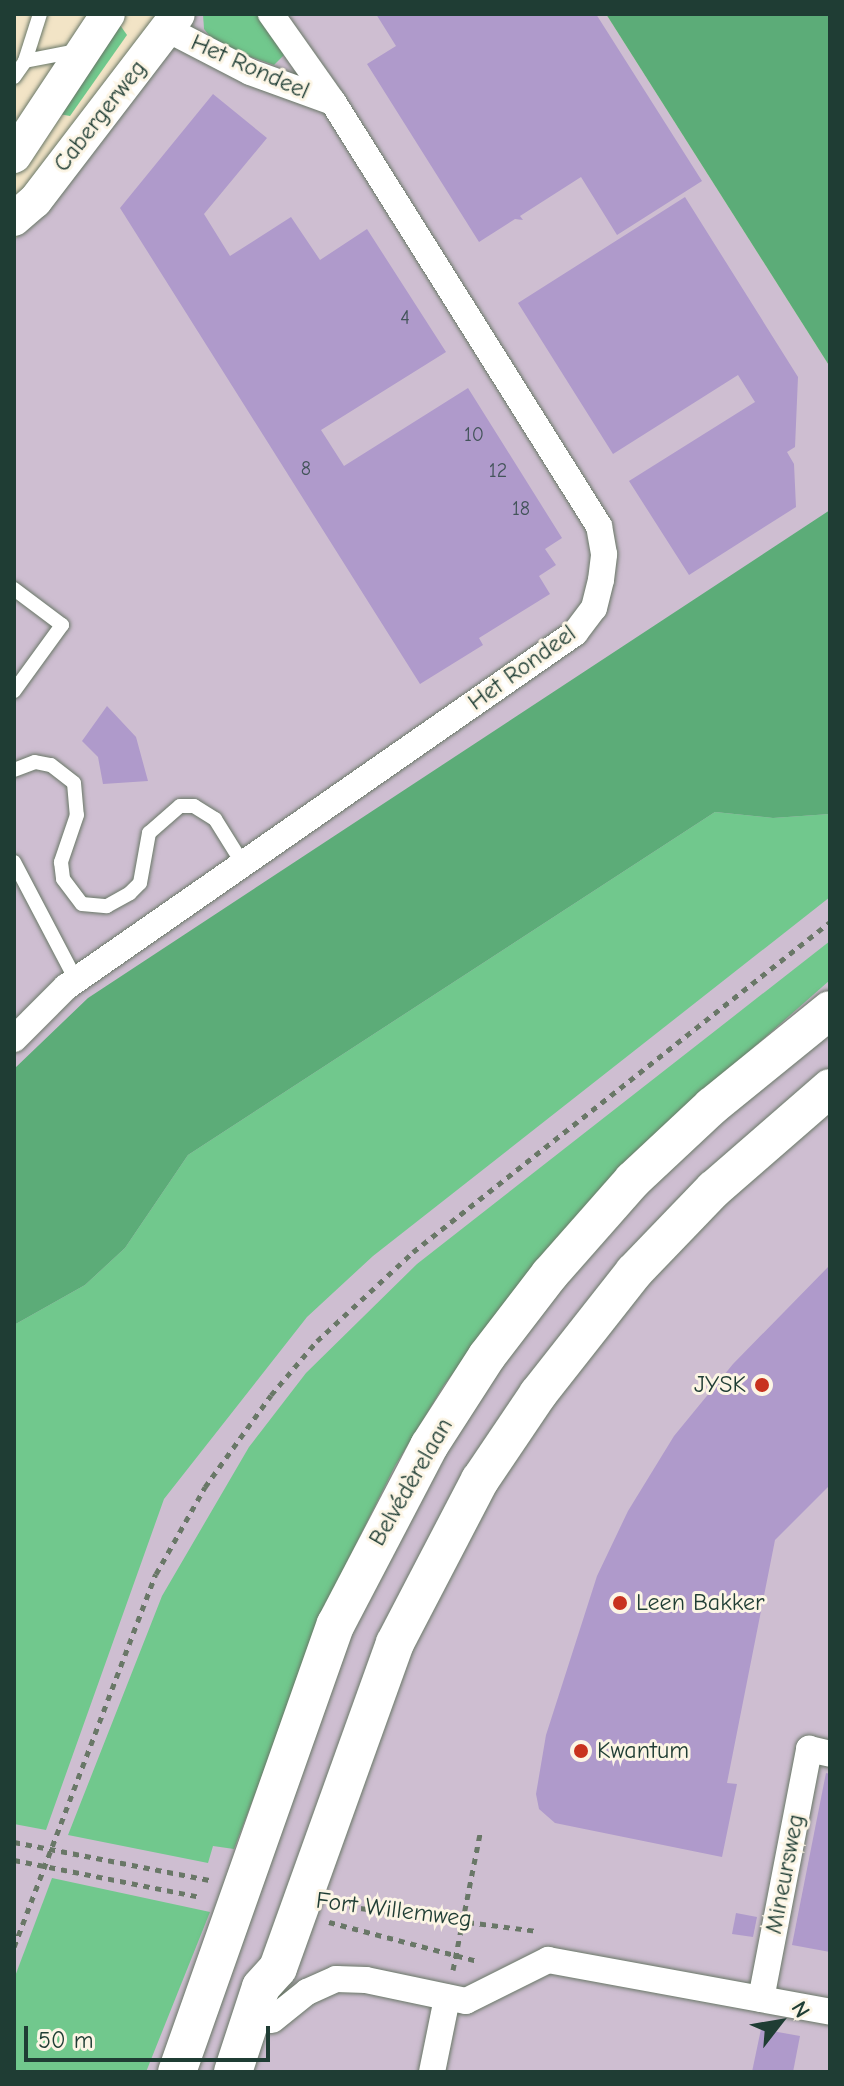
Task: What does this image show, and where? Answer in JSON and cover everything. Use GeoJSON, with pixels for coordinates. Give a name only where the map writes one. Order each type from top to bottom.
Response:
{"type":"FeatureCollection","features":[{"type":"Feature","properties":{"kind":"main road","name":"Belvédèrelaan"},"geometry":{"type":"LineString","coordinates":[[177,2072],[311,1689],[358,1575],[406,1485],[487,1356],[550,1274],[633,1180],[723,1096],[830,1010]]}},
{"type":"Feature","properties":{"kind":"main road"},"geometry":{"type":"LineString","coordinates":[[254,2072],[272,2020],[278,1968],[301,1898],[395,1643],[439,1551],[509,1435],[599,1314],[674,1228],[830,1088]]}},
{"type":"Feature","properties":{"kind":"main road"},"geometry":{"type":"LineString","coordinates":[[233,2072],[261,1987],[278,1968]]}},
{"type":"Feature","properties":{"kind":"street","name":"Cabergerweg"},"geometry":{"type":"LineString","coordinates":[[14,156],[108,14]]}},
{"type":"Feature","properties":{"kind":"street","name":"Het Rondeel"},"geometry":{"type":"LineString","coordinates":[[14,1039],[76,980],[575,633],[594,608],[603,567],[599,526],[333,102],[271,14]]}},
{"type":"Feature","properties":{"kind":"street","name":"Cabergerweg"},"geometry":{"type":"LineString","coordinates":[[14,219],[35,201],[164,19]]}},
{"type":"Feature","properties":{"kind":"street","name":"Het Rondeel"},"geometry":{"type":"LineString","coordinates":[[164,19],[250,72],[333,102]]}},
{"type":"Feature","properties":{"kind":"street","name":"Mineursweg"},"geometry":{"type":"LineString","coordinates":[[761,1999],[820,1752]]}},
{"type":"Feature","properties":{"kind":"street"},"geometry":{"type":"LineString","coordinates":[[272,2020],[307,1992],[336,1979],[366,1980],[447,1998],[473,2000],[538,1963],[557,1960],[830,2012]]}},
{"type":"Feature","properties":{"kind":"street"},"geometry":{"type":"LineString","coordinates":[[432,2072],[447,1998]]}},
{"type":"Feature","properties":{"kind":"lane"},"geometry":{"type":"LineString","coordinates":[[14,77],[25,61],[40,14]]}},
{"type":"Feature","properties":{"kind":"lane"},"geometry":{"type":"LineString","coordinates":[[25,61],[81,51]]}},
{"type":"Feature","properties":{"kind":"lane"},"geometry":{"type":"LineString","coordinates":[[14,589],[62,625],[14,691]]}},
{"type":"Feature","properties":{"kind":"lane"},"geometry":{"type":"LineString","coordinates":[[14,770],[35,762],[51,765],[74,783],[77,815],[61,862],[63,879],[82,904],[107,906],[130,893],[140,883],[149,833],[180,806],[194,806],[215,819],[243,864]]}},
{"type":"Feature","properties":{"kind":"lane"},"geometry":{"type":"LineString","coordinates":[[14,862],[76,980]]}},
{"type":"Feature","properties":{"kind":"path"},"geometry":{"type":"LineString","coordinates":[[14,1947],[156,1574],[228,1452],[317,1341],[413,1252],[830,922]]}},
{"type":"Feature","properties":{"kind":"path"},"geometry":{"type":"LineString","coordinates":[[447,1998],[480,1834]]}},
{"type":"Feature","properties":{"kind":"path"},"geometry":{"type":"LineString","coordinates":[[14,1842],[242,1886]]}},
{"type":"Feature","properties":{"kind":"path","name":"Fort Willemweg"},"geometry":{"type":"LineString","coordinates":[[301,1898],[386,1914],[462,1918],[553,1935]]}},
{"type":"Feature","properties":{"kind":"shaded area"},"geometry":{"type":"Polygon","coordinates":[[[193,14],[606,14],[830,367],[830,2072],[14,2072],[14,241],[193,14]]]}},
{"type":"Feature","properties":{"kind":"green space"},"geometry":{"type":"Polygon","coordinates":[[[203,14],[258,14],[285,54],[274,65],[217,45],[204,29],[203,14]]]}},
{"type":"Feature","properties":{"kind":"green space"},"geometry":{"type":"Polygon","coordinates":[[[606,14],[830,14],[830,367],[606,14]]]}},
{"type":"Feature","properties":{"kind":"green space"},"geometry":{"type":"Polygon","coordinates":[[[120,25],[127,35],[70,116],[59,114],[120,25]]]}},
{"type":"Feature","properties":{"kind":"green space"},"geometry":{"type":"Polygon","coordinates":[[[830,510],[830,814],[773,818],[715,812],[188,1155],[125,1248],[85,1285],[14,1325],[14,1069],[88,998],[830,510]]]}},
{"type":"Feature","properties":{"kind":"green space"},"geometry":{"type":"Polygon","coordinates":[[[715,812],[773,818],[830,814],[830,897],[373,1256],[307,1317],[164,1499],[46,1830],[14,1824],[14,1325],[85,1285],[125,1248],[188,1155],[715,812]]]}},
{"type":"Feature","properties":{"kind":"green space"},"geometry":{"type":"Polygon","coordinates":[[[830,941],[830,980],[627,1159],[560,1235],[444,1385],[395,1466],[333,1590],[234,1849],[213,1846],[208,1863],[68,1835],[162,1596],[249,1447],[306,1373],[417,1264],[830,941]]]}},
{"type":"Feature","properties":{"kind":"green space"},"geometry":{"type":"Polygon","coordinates":[[[52,1878],[210,1912],[146,2072],[14,2072],[14,1979],[52,1878]]]}},
{"type":"Feature","properties":{"kind":"building"},"geometry":{"type":"Polygon","coordinates":[[[376,14],[596,14],[702,181],[617,235],[581,177],[520,216],[523,220],[515,219],[479,242],[367,64],[396,46],[376,14]]]}},
{"type":"Feature","properties":{"kind":"building"},"geometry":{"type":"Polygon","coordinates":[[[213,94],[267,138],[204,214],[230,256],[291,217],[320,260],[367,229],[446,352],[321,430],[344,466],[468,388],[562,538],[545,549],[556,565],[539,576],[550,594],[479,638],[483,645],[420,684],[120,208],[213,94]]]}},
{"type":"Feature","properties":{"kind":"building"},"geometry":{"type":"Polygon","coordinates":[[[685,197],[798,377],[795,447],[787,452],[794,464],[796,507],[689,575],[629,481],[755,402],[738,375],[613,454],[518,303],[685,197]]]}},
{"type":"Feature","properties":{"kind":"building"},"geometry":{"type":"Polygon","coordinates":[[[107,706],[136,737],[148,781],[103,784],[98,757],[82,741],[107,706]]]}},
{"type":"Feature","properties":{"kind":"building"},"geometry":{"type":"Polygon","coordinates":[[[830,1265],[830,1485],[775,1540],[727,1783],[737,1784],[722,1857],[555,1823],[539,1809],[536,1794],[546,1735],[597,1576],[628,1511],[674,1436],[733,1364],[830,1265]]]}},
{"type":"Feature","properties":{"kind":"building"},"geometry":{"type":"Polygon","coordinates":[[[826,1773],[830,1774],[830,1952],[792,1945],[826,1773]]]}},
{"type":"Feature","properties":{"kind":"building"},"geometry":{"type":"Polygon","coordinates":[[[736,1913],[757,1917],[753,1937],[732,1934],[736,1913]]]}},
{"type":"Feature","properties":{"kind":"building"},"geometry":{"type":"Polygon","coordinates":[[[761,2029],[800,2036],[793,2072],[752,2072],[761,2029]]]}},
{"type":"Feature","properties":{"kind":"place","name":"JYSK"},"geometry":{"type":"Point","coordinates":[762,1385]}},
{"type":"Feature","properties":{"kind":"place","name":"Leen Bakker"},"geometry":{"type":"Point","coordinates":[620,1603]}},
{"type":"Feature","properties":{"kind":"place","name":"Kwantum"},"geometry":{"type":"Point","coordinates":[581,1751]}}]}
